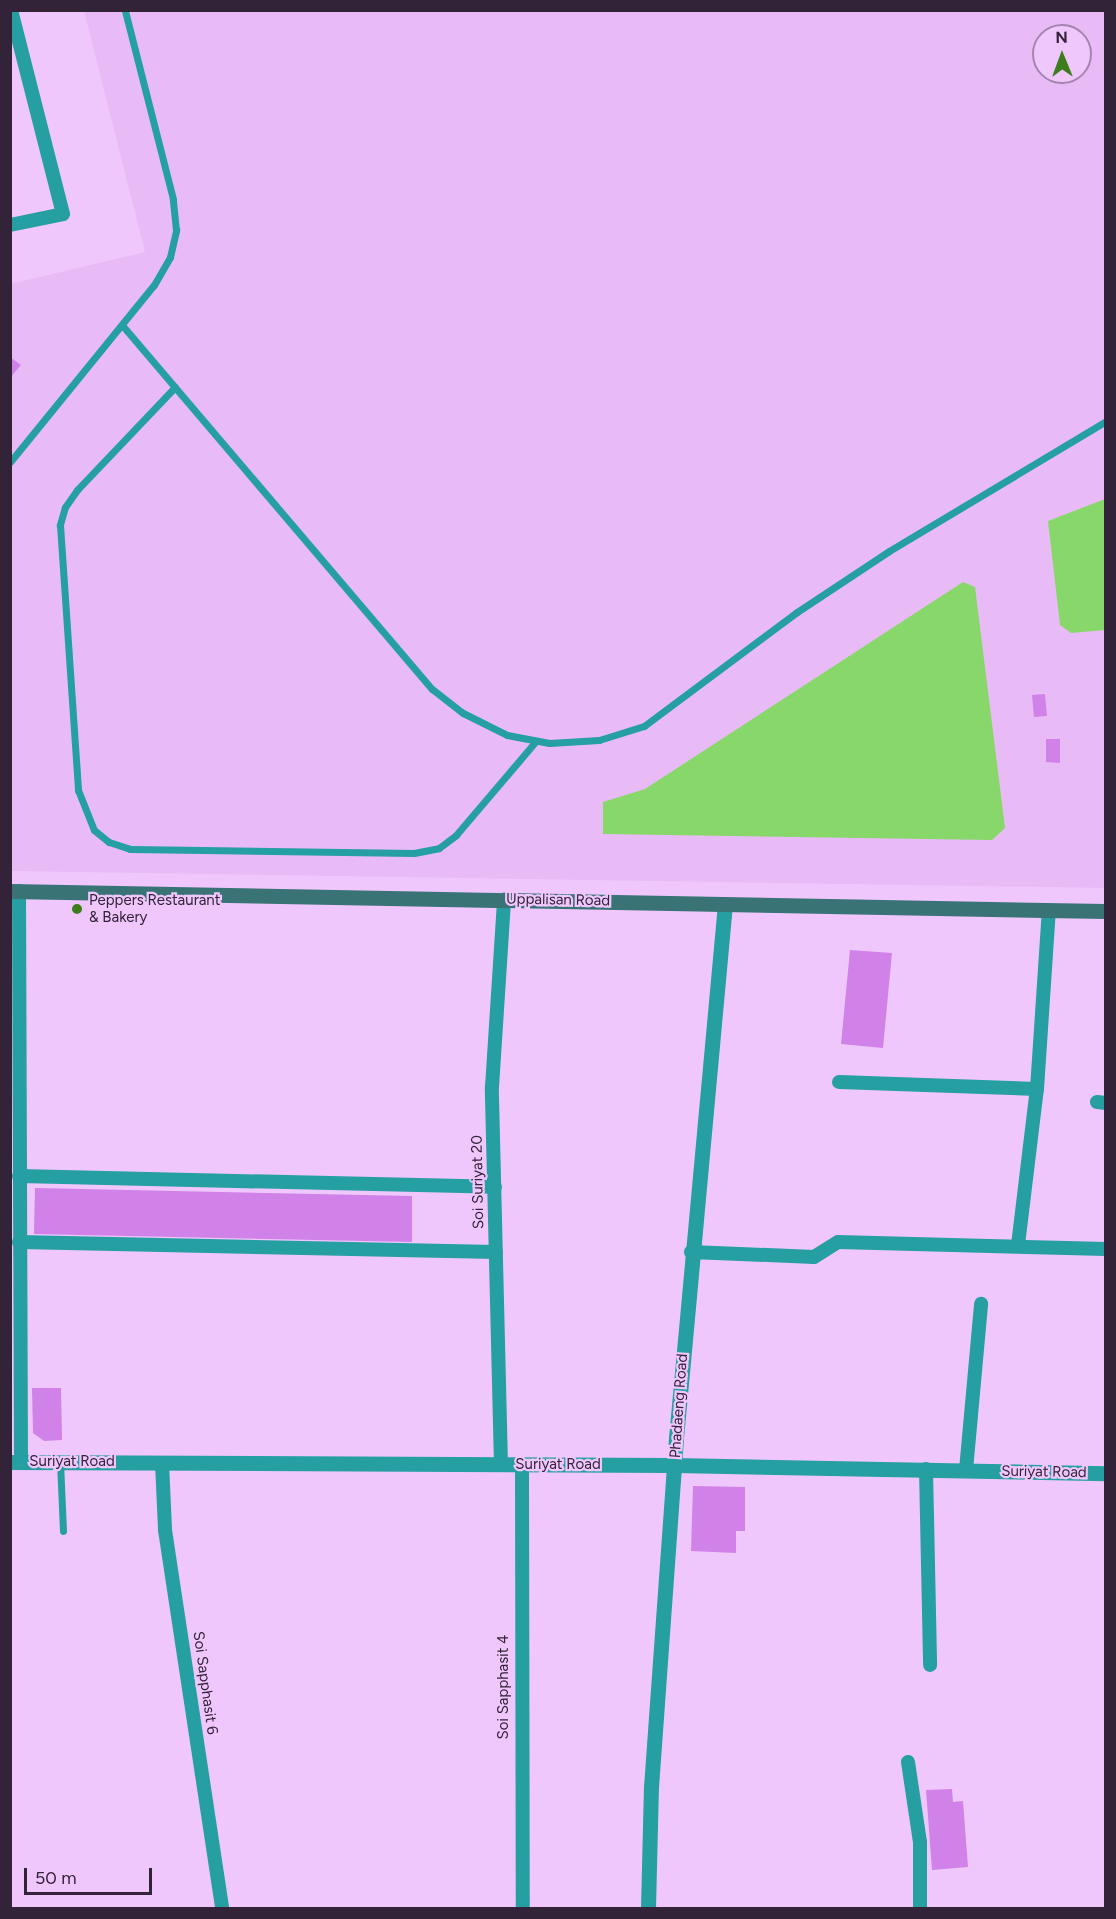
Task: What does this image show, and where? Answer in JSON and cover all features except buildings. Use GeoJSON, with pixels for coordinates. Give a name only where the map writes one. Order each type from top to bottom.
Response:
{"type":"FeatureCollection","features":[{"type":"Feature","properties":{"kind":"main road","name":"Uppalisan Road"},"geometry":{"type":"LineString","coordinates":[[15,891],[1106,911]]}},
{"type":"Feature","properties":{"kind":"street"},"geometry":{"type":"LineString","coordinates":[[10,225],[63,214],[11,10]]}},
{"type":"Feature","properties":{"kind":"street"},"geometry":{"type":"LineString","coordinates":[[15,891],[19,1176],[16,1462]]}},
{"type":"Feature","properties":{"kind":"street","name":"Soi Suriyat 20"},"geometry":{"type":"LineString","coordinates":[[501,1465],[492,1087],[504,899]]}},
{"type":"Feature","properties":{"kind":"street","name":"Phadaeng Road"},"geometry":{"type":"LineString","coordinates":[[648,1908],[651,1787],[674,1465],[691,1252],[725,904]]}},
{"type":"Feature","properties":{"kind":"street"},"geometry":{"type":"LineString","coordinates":[[1018,1245],[1037,1089],[1049,910]]}},
{"type":"Feature","properties":{"kind":"street"},"geometry":{"type":"LineString","coordinates":[[839,1082],[1037,1089]]}},
{"type":"Feature","properties":{"kind":"street"},"geometry":{"type":"LineString","coordinates":[[19,1176],[495,1187]]}},
{"type":"Feature","properties":{"kind":"street"},"geometry":{"type":"LineString","coordinates":[[19,1242],[496,1252]]}},
{"type":"Feature","properties":{"kind":"street"},"geometry":{"type":"LineString","coordinates":[[691,1252],[814,1257],[838,1242],[1018,1245],[1106,1250]]}},
{"type":"Feature","properties":{"kind":"street"},"geometry":{"type":"LineString","coordinates":[[966,1470],[981,1304]]}},
{"type":"Feature","properties":{"kind":"street","name":"Suriyat Road"},"geometry":{"type":"LineString","coordinates":[[16,1462],[674,1465],[1106,1473]]}},
{"type":"Feature","properties":{"kind":"street","name":"Soi Sapphasit 6"},"geometry":{"type":"LineString","coordinates":[[162,1463],[165,1530],[222,1908]]}},
{"type":"Feature","properties":{"kind":"street","name":"Soi Sapphasit 4"},"geometry":{"type":"LineString","coordinates":[[522,1465],[523,1908]]}},
{"type":"Feature","properties":{"kind":"street"},"geometry":{"type":"LineString","coordinates":[[926,1469],[930,1665]]}},
{"type":"Feature","properties":{"kind":"street"},"geometry":{"type":"LineString","coordinates":[[908,1762],[920,1842],[920,1908]]}},
{"type":"Feature","properties":{"kind":"lane"},"geometry":{"type":"LineString","coordinates":[[10,462],[122,325],[160,275],[170,257],[176,230],[173,199],[125,10]]}},
{"type":"Feature","properties":{"kind":"lane"},"geometry":{"type":"LineString","coordinates":[[122,325],[432,689],[463,713],[507,735],[536,741],[599,740],[644,726],[825,594],[1106,421]]}},
{"type":"Feature","properties":{"kind":"lane"},"geometry":{"type":"LineString","coordinates":[[175,387],[78,490],[65,507],[60,525],[78,790],[94,830],[110,842],[130,849],[414,853],[439,848],[456,835],[536,741]]}},
{"type":"Feature","properties":{"kind":"lane"},"geometry":{"type":"LineString","coordinates":[[60,1462],[63,1531]]}},
{"type":"Feature","properties":{"kind":"shaded area"},"geometry":{"type":"Polygon","coordinates":[[[84,11],[1105,11],[1105,888],[11,871],[10,284],[145,252],[84,11]]]}},
{"type":"Feature","properties":{"kind":"shaded area"},"geometry":{"type":"Polygon","coordinates":[[[1105,499],[1105,630],[1071,633],[1060,625],[1048,521],[1105,499]]]}},
{"type":"Feature","properties":{"kind":"shaded area"},"geometry":{"type":"Polygon","coordinates":[[[963,582],[975,587],[1005,828],[992,840],[603,834],[603,802],[645,789],[963,582]]]}},
{"type":"Feature","properties":{"kind":"place","name":"Peppers Restaurant & Bakery"},"geometry":{"type":"Point","coordinates":[77,909]}}]}
